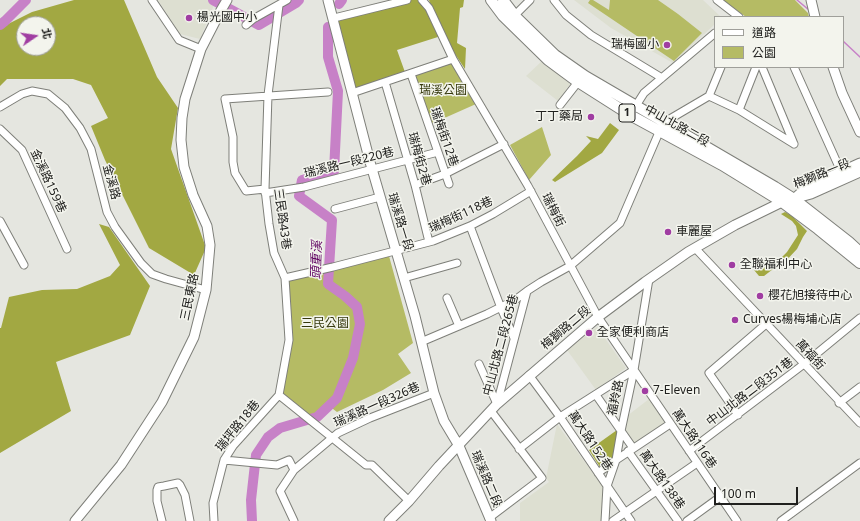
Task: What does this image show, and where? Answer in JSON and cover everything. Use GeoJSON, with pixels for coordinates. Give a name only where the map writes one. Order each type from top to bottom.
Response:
{"type":"FeatureCollection","features":[{"type":"Feature","properties":{"kind":"main road","name":"中山北路二段"},"geometry":{"type":"LineString","coordinates":[[491,0],[555,55],[633,111]]}},
{"type":"Feature","properties":{"kind":"main road","name":"中山北路二段"},"geometry":{"type":"LineString","coordinates":[[502,0],[512,18],[548,60],[578,82],[775,187],[794,199],[860,252]]}},
{"type":"Feature","properties":{"kind":"main road","name":"中山北路二段"},"geometry":{"type":"LineString","coordinates":[[661,127],[782,202],[860,263]]}},
{"type":"Feature","properties":{"kind":"street"},"geometry":{"type":"LineString","coordinates":[[152,0],[179,40],[201,49]]}},
{"type":"Feature","properties":{"kind":"street"},"geometry":{"type":"LineString","coordinates":[[246,25],[253,19],[287,0]]}},
{"type":"Feature","properties":{"kind":"street","name":"瑞溪路一段"},"geometry":{"type":"LineString","coordinates":[[328,0],[334,18],[372,169],[404,278],[434,393],[444,421],[459,446]]}},
{"type":"Feature","properties":{"kind":"street"},"geometry":{"type":"LineString","coordinates":[[334,18],[407,0]]}},
{"type":"Feature","properties":{"kind":"street","name":"瑞梅街"},"geometry":{"type":"LineString","coordinates":[[422,0],[429,8],[453,59],[531,191],[598,317],[634,370]]}},
{"type":"Feature","properties":{"kind":"street"},"geometry":{"type":"LineString","coordinates":[[512,18],[530,0]]}},
{"type":"Feature","properties":{"kind":"street"},"geometry":{"type":"LineString","coordinates":[[554,0],[566,15],[591,35],[662,78]]}},
{"type":"Feature","properties":{"kind":"street"},"geometry":{"type":"LineString","coordinates":[[717,0],[736,16]]}},
{"type":"Feature","properties":{"kind":"street"},"geometry":{"type":"LineString","coordinates":[[811,0],[815,16]]}},
{"type":"Feature","properties":{"kind":"street","name":"三民東路"},"geometry":{"type":"LineString","coordinates":[[75,521],[121,465],[162,402],[194,337],[206,290],[210,245],[207,226],[193,195],[184,167],[181,140],[182,118],[185,99],[201,49],[227,1]]}},
{"type":"Feature","properties":{"kind":"street","name":"三民路43巷"},"geometry":{"type":"LineString","coordinates":[[279,5],[268,96],[265,191],[274,253],[286,278],[289,340],[279,395]]}},
{"type":"Feature","properties":{"kind":"street"},"geometry":{"type":"LineString","coordinates":[[633,111],[644,94],[714,34]]}},
{"type":"Feature","properties":{"kind":"street"},"geometry":{"type":"LineString","coordinates":[[352,93],[453,59]]}},
{"type":"Feature","properties":{"kind":"street"},"geometry":{"type":"LineString","coordinates":[[661,127],[709,96],[721,68]]}},
{"type":"Feature","properties":{"kind":"street"},"geometry":{"type":"LineString","coordinates":[[739,110],[756,68]]}},
{"type":"Feature","properties":{"kind":"street"},"geometry":{"type":"LineString","coordinates":[[709,96],[739,110],[794,144],[762,68]]}},
{"type":"Feature","properties":{"kind":"street"},"geometry":{"type":"LineString","coordinates":[[794,68],[839,166]]}},
{"type":"Feature","properties":{"kind":"street"},"geometry":{"type":"LineString","coordinates":[[833,68],[842,93],[860,132]]}},
{"type":"Feature","properties":{"kind":"street","name":"瑞梅街12巷"},"geometry":{"type":"LineString","coordinates":[[411,74],[449,184]]}},
{"type":"Feature","properties":{"kind":"street","name":"瑞梅街2巷"},"geometry":{"type":"LineString","coordinates":[[385,82],[415,185],[429,242]]}},
{"type":"Feature","properties":{"kind":"street"},"geometry":{"type":"LineString","coordinates":[[560,105],[578,82]]}},
{"type":"Feature","properties":{"kind":"street","name":"金溪路"},"geometry":{"type":"LineString","coordinates":[[0,108],[22,94],[32,91],[48,94],[65,108],[80,128],[91,149],[110,217],[115,227],[141,263],[152,274],[206,290]]}},
{"type":"Feature","properties":{"kind":"street"},"geometry":{"type":"LineString","coordinates":[[268,96],[328,92]]}},
{"type":"Feature","properties":{"kind":"street","name":"瑞溪路一段220巷"},"geometry":{"type":"LineString","coordinates":[[268,96],[224,99],[233,137],[233,162],[235,173],[246,192],[291,189],[438,152]]}},
{"type":"Feature","properties":{"kind":"street","name":"中山北路二段265巷"},"geometry":{"type":"LineString","coordinates":[[494,408],[527,291],[570,266],[620,223],[661,127]]}},
{"type":"Feature","properties":{"kind":"street","name":"金溪路159巷"},"geometry":{"type":"LineString","coordinates":[[0,129],[22,150],[67,249]]}},
{"type":"Feature","properties":{"kind":"street"},"geometry":{"type":"LineString","coordinates":[[415,185],[445,174],[504,144]]}},
{"type":"Feature","properties":{"kind":"street","name":"梅獅路一段"},"geometry":{"type":"LineString","coordinates":[[794,199],[860,163]]}},
{"type":"Feature","properties":{"kind":"street","name":"梅獅路一段"},"geometry":{"type":"LineString","coordinates":[[809,190],[860,172]]}},
{"type":"Feature","properties":{"kind":"street","name":"瑞梅街118巷"},"geometry":{"type":"LineString","coordinates":[[286,278],[332,268],[429,242],[470,226],[531,191]]}},
{"type":"Feature","properties":{"kind":"street"},"geometry":{"type":"LineString","coordinates":[[335,209],[380,197]]}},
{"type":"Feature","properties":{"kind":"street","name":"梅獅路二段"},"geometry":{"type":"LineString","coordinates":[[393,519],[439,466],[494,408],[529,375],[598,317],[649,279],[695,248],[735,225],[782,202],[794,199]]}},
{"type":"Feature","properties":{"kind":"street"},"geometry":{"type":"LineString","coordinates":[[0,221],[24,265]]}},
{"type":"Feature","properties":{"kind":"street"},"geometry":{"type":"LineString","coordinates":[[470,226],[500,308],[514,338]]}},
{"type":"Feature","properties":{"kind":"street","name":"萬福街"},"geometry":{"type":"LineString","coordinates":[[695,248],[839,403],[860,423]]}},
{"type":"Feature","properties":{"kind":"street"},"geometry":{"type":"LineString","coordinates":[[404,278],[457,263]]}},
{"type":"Feature","properties":{"kind":"street","name":"福羚路"},"geometry":{"type":"LineString","coordinates":[[605,521],[607,486],[616,460],[634,370],[649,279]]}},
{"type":"Feature","properties":{"kind":"street"},"geometry":{"type":"LineString","coordinates":[[421,342],[500,308],[527,291]]}},
{"type":"Feature","properties":{"kind":"street"},"geometry":{"type":"LineString","coordinates":[[447,298],[459,326]]}},
{"type":"Feature","properties":{"kind":"street","name":"中山北路二段351巷"},"geometry":{"type":"LineString","coordinates":[[689,451],[804,364],[860,318]]}},
{"type":"Feature","properties":{"kind":"street"},"geometry":{"type":"LineString","coordinates":[[738,415],[709,373],[766,324]]}},
{"type":"Feature","properties":{"kind":"street"},"geometry":{"type":"LineString","coordinates":[[479,364],[494,408],[519,448],[542,478],[490,520]]}},
{"type":"Feature","properties":{"kind":"street"},"geometry":{"type":"LineString","coordinates":[[519,448],[560,417],[634,370]]}},
{"type":"Feature","properties":{"kind":"street","name":"萬大路116巷"},"geometry":{"type":"LineString","coordinates":[[634,370],[737,521]]}},
{"type":"Feature","properties":{"kind":"street","name":"萬大路152巷"},"geometry":{"type":"LineString","coordinates":[[529,375],[560,417],[631,521]]}},
{"type":"Feature","properties":{"kind":"street"},"geometry":{"type":"LineString","coordinates":[[839,403],[860,387]]}},
{"type":"Feature","properties":{"kind":"street","name":"瑞溪路一段326巷"},"geometry":{"type":"LineString","coordinates":[[294,521],[280,491],[294,470],[338,433],[370,418],[434,393]]}},
{"type":"Feature","properties":{"kind":"street"},"geometry":{"type":"LineString","coordinates":[[279,395],[366,465],[372,464],[409,501]]}},
{"type":"Feature","properties":{"kind":"street","name":"瑞坪路18巷"},"geometry":{"type":"LineString","coordinates":[[214,521],[213,503],[224,460],[233,446],[279,395]]}},
{"type":"Feature","properties":{"kind":"street","name":"萬大路138巷"},"geometry":{"type":"LineString","coordinates":[[596,395],[621,431],[656,490],[678,521]]}},
{"type":"Feature","properties":{"kind":"street"},"geometry":{"type":"LineString","coordinates":[[598,473],[670,424]]}},
{"type":"Feature","properties":{"kind":"street","name":"瑞溪路二段"},"geometry":{"type":"LineString","coordinates":[[459,446],[490,520]]}},
{"type":"Feature","properties":{"kind":"street"},"geometry":{"type":"LineString","coordinates":[[224,460],[277,465],[289,460],[294,470]]}},
{"type":"Feature","properties":{"kind":"street"},"geometry":{"type":"LineString","coordinates":[[781,521],[860,462]]}},
{"type":"Feature","properties":{"kind":"street"},"geometry":{"type":"LineString","coordinates":[[613,521],[697,463]]}},
{"type":"Feature","properties":{"kind":"street"},"geometry":{"type":"LineString","coordinates":[[162,521],[157,501],[158,487],[178,483],[185,495],[190,521]]}},
{"type":"Feature","properties":{"kind":"street"},"geometry":{"type":"LineString","coordinates":[[687,521],[720,497]]}},
{"type":"Feature","properties":{"kind":"shaded area","name":"楊光國中小"},"geometry":{"type":"Polygon","coordinates":[[[158,0],[216,0],[200,39],[180,34],[158,0]]]}},
{"type":"Feature","properties":{"kind":"shaded area","name":"瑞梅國小"},"geometry":{"type":"Polygon","coordinates":[[[574,0],[703,0],[720,16],[714,16],[714,25],[673,63],[611,28],[574,0]]]}},
{"type":"Feature","properties":{"kind":"shaded area"},"geometry":{"type":"Polygon","coordinates":[[[542,61],[570,84],[558,101],[526,76],[542,61]]]}},
{"type":"Feature","properties":{"kind":"shaded area"},"geometry":{"type":"Polygon","coordinates":[[[597,327],[626,368],[596,390],[567,350],[597,327]]]}},
{"type":"Feature","properties":{"kind":"shaded area"},"geometry":{"type":"Polygon","coordinates":[[[649,399],[666,424],[634,444],[624,430],[627,416],[649,399]]]}},
{"type":"Feature","properties":{"kind":"shaded area"},"geometry":{"type":"Polygon","coordinates":[[[557,424],[603,487],[601,521],[520,521],[520,503],[549,482],[546,478],[557,424]]]}},
{"type":"Feature","properties":{"kind":"green space"},"geometry":{"type":"Polygon","coordinates":[[[74,0],[124,0],[157,77],[178,108],[171,149],[206,248],[194,275],[149,248],[105,160],[91,126],[108,118],[91,85],[73,79],[7,79],[0,86],[0,28],[16,20],[16,56],[56,56],[56,16],[24,16],[32,12],[74,0]]]}},
{"type":"Feature","properties":{"kind":"green space"},"geometry":{"type":"Polygon","coordinates":[[[407,0],[422,0],[441,36],[397,50],[406,75],[352,93],[334,18],[407,0]]]}},
{"type":"Feature","properties":{"kind":"green space"},"geometry":{"type":"Polygon","coordinates":[[[429,0],[464,0],[463,7],[460,8],[457,43],[466,48],[465,69],[453,51],[435,18],[429,0]]]}},
{"type":"Feature","properties":{"kind":"green space","name":"瑞梅國小"},"geometry":{"type":"Polygon","coordinates":[[[590,0],[593,0],[609,10],[610,0],[658,0],[702,33],[674,61],[588,3],[590,0]]]}},
{"type":"Feature","properties":{"kind":"green space"},"geometry":{"type":"Polygon","coordinates":[[[723,0],[795,0],[808,13],[809,16],[745,16],[723,0]]]}},
{"type":"Feature","properties":{"kind":"green space","name":"瑞溪公園"},"geometry":{"type":"Polygon","coordinates":[[[453,62],[476,104],[431,124],[415,75],[453,62]]]}},
{"type":"Feature","properties":{"kind":"green space"},"geometry":{"type":"Polygon","coordinates":[[[610,123],[619,130],[602,153],[555,182],[552,180],[591,141],[586,136],[598,139],[610,123]]]}},
{"type":"Feature","properties":{"kind":"green space"},"geometry":{"type":"Polygon","coordinates":[[[542,127],[551,155],[529,180],[510,145],[542,127]]]}},
{"type":"Feature","properties":{"kind":"green space"},"geometry":{"type":"Polygon","coordinates":[[[785,212],[792,216],[807,231],[797,249],[783,264],[777,266],[764,276],[759,276],[754,270],[757,266],[781,258],[787,252],[798,235],[796,226],[792,221],[781,214],[785,212]]]}},
{"type":"Feature","properties":{"kind":"green space"},"geometry":{"type":"Polygon","coordinates":[[[99,224],[109,227],[150,286],[130,335],[56,362],[71,411],[0,453],[0,328],[9,297],[42,290],[77,289],[110,276],[120,265],[99,224]]]}},
{"type":"Feature","properties":{"kind":"green space","name":"三民公園"},"geometry":{"type":"Polygon","coordinates":[[[389,256],[413,343],[398,354],[411,373],[383,390],[337,412],[329,406],[317,417],[308,420],[279,395],[291,332],[286,281],[389,256]]]}},
{"type":"Feature","properties":{"kind":"green space"},"geometry":{"type":"Polygon","coordinates":[[[617,430],[613,459],[600,467],[589,450],[617,430]]]}},
{"type":"Feature","properties":{"kind":"waterway"},"geometry":{"type":"LineString","coordinates":[[0,25],[26,0]]}},
{"type":"Feature","properties":{"kind":"waterway"},"geometry":{"type":"LineString","coordinates":[[213,0],[259,25],[299,0]]}},
{"type":"Feature","properties":{"kind":"waterway","name":"頭重溪"},"geometry":{"type":"LineString","coordinates":[[339,4],[342,0]]}},
{"type":"Feature","properties":{"kind":"waterway"},"geometry":{"type":"LineString","coordinates":[[797,0],[809,10]]}},
{"type":"Feature","properties":{"kind":"waterway","name":"頭重溪"},"geometry":{"type":"LineString","coordinates":[[252,521],[251,500],[256,455],[268,437],[280,428],[317,417],[337,398],[353,358],[360,324],[357,307],[328,284],[332,220],[299,196],[302,180],[334,171],[338,91],[328,57],[328,27]]}},
{"type":"Feature","properties":{"kind":"waterway"},"geometry":{"type":"LineString","coordinates":[[844,42],[860,57]]}},
{"type":"Feature","properties":{"kind":"place","name":"楊光國中小"},"geometry":{"type":"Point","coordinates":[189,18]}},
{"type":"Feature","properties":{"kind":"place","name":"瑞梅國小"},"geometry":{"type":"Point","coordinates":[667,45]}},
{"type":"Feature","properties":{"kind":"place","name":"丁丁藥局"},"geometry":{"type":"Point","coordinates":[591,117]}},
{"type":"Feature","properties":{"kind":"place","name":"車麗屋"},"geometry":{"type":"Point","coordinates":[668,232]}},
{"type":"Feature","properties":{"kind":"place","name":"全聯福利中心"},"geometry":{"type":"Point","coordinates":[732,265]}},
{"type":"Feature","properties":{"kind":"place","name":"櫻花旭接待中心"},"geometry":{"type":"Point","coordinates":[760,296]}},
{"type":"Feature","properties":{"kind":"place","name":"Curves楊梅埔心店"},"geometry":{"type":"Point","coordinates":[735,320]}},
{"type":"Feature","properties":{"kind":"place","name":"全家便利商店"},"geometry":{"type":"Point","coordinates":[589,333]}},
{"type":"Feature","properties":{"kind":"place","name":"7-Eleven"},"geometry":{"type":"Point","coordinates":[645,391]}}]}
